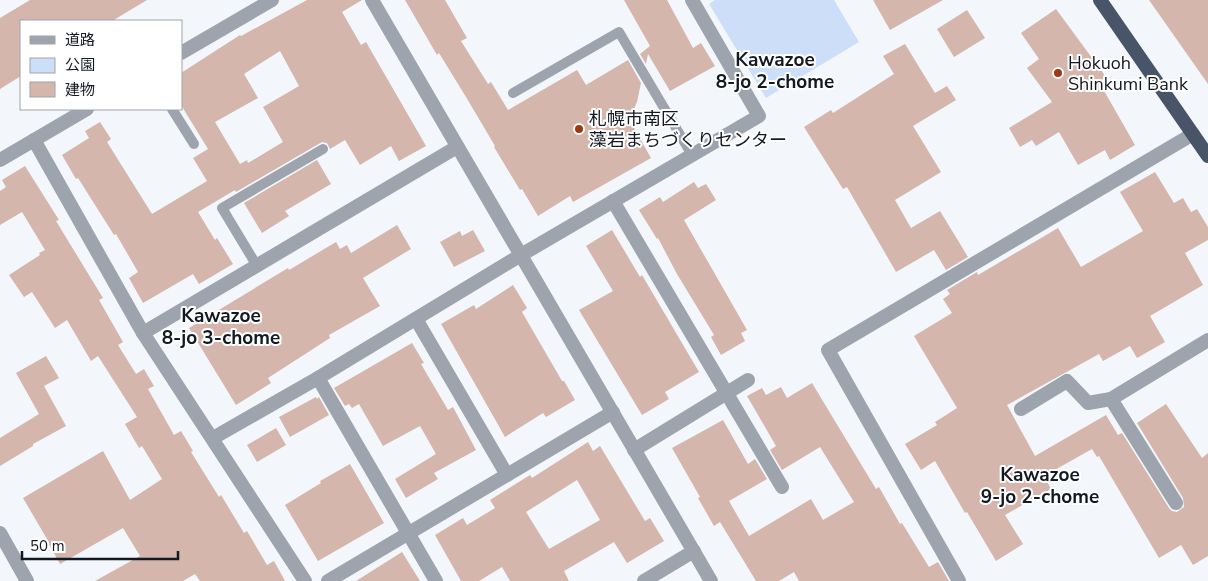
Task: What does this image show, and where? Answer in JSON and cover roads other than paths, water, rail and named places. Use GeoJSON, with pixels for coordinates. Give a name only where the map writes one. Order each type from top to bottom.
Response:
{"type":"FeatureCollection","features":[{"type":"Feature","properties":{"kind":"highway"},"geometry":{"type":"LineString","coordinates":[[1100,0],[1200,138],[1208,156]]}},
{"type":"Feature","properties":{"kind":"street"},"geometry":{"type":"LineString","coordinates":[[182,52],[272,0]]}},
{"type":"Feature","properties":{"kind":"street"},"geometry":{"type":"LineString","coordinates":[[372,0],[711,581]]}},
{"type":"Feature","properties":{"kind":"street"},"geometry":{"type":"LineString","coordinates":[[213,438],[318,378],[521,255],[759,116],[692,0]]}},
{"type":"Feature","properties":{"kind":"street"},"geometry":{"type":"LineString","coordinates":[[0,160],[85,110]]}},
{"type":"Feature","properties":{"kind":"street"},"geometry":{"type":"LineString","coordinates":[[959,581],[828,350],[1200,138]]}},
{"type":"Feature","properties":{"kind":"street"},"geometry":{"type":"LineString","coordinates":[[34,140],[143,333],[305,581]]}},
{"type":"Feature","properties":{"kind":"street"},"geometry":{"type":"LineString","coordinates":[[143,333],[458,147]]}},
{"type":"Feature","properties":{"kind":"street"},"geometry":{"type":"LineString","coordinates":[[613,201],[782,487]]}},
{"type":"Feature","properties":{"kind":"street"},"geometry":{"type":"LineString","coordinates":[[416,318],[507,475]]}},
{"type":"Feature","properties":{"kind":"street"},"geometry":{"type":"LineString","coordinates":[[1021,409],[1067,381],[1088,403],[1111,399],[1208,340]]}},
{"type":"Feature","properties":{"kind":"street"},"geometry":{"type":"LineString","coordinates":[[318,378],[436,581]]}},
{"type":"Feature","properties":{"kind":"street"},"geometry":{"type":"LineString","coordinates":[[634,450],[748,380]]}},
{"type":"Feature","properties":{"kind":"street"},"geometry":{"type":"LineString","coordinates":[[1111,399],[1176,503]]}},
{"type":"Feature","properties":{"kind":"street"},"geometry":{"type":"LineString","coordinates":[[328,581],[612,412]]}},
{"type":"Feature","properties":{"kind":"street"},"geometry":{"type":"LineString","coordinates":[[0,533],[22,579]]}},
{"type":"Feature","properties":{"kind":"street"},"geometry":{"type":"LineString","coordinates":[[644,581],[694,551]]}},
{"type":"Feature","properties":{"kind":"lane"},"geometry":{"type":"LineString","coordinates":[[513,94],[619,32],[692,155]]}},
{"type":"Feature","properties":{"kind":"lane"},"geometry":{"type":"LineString","coordinates":[[173,110],[194,144]]}},
{"type":"Feature","properties":{"kind":"lane"},"geometry":{"type":"LineString","coordinates":[[257,266],[222,208],[322,149]]}},
{"type":"Feature","properties":{"kind":"place","name":"Hokuoh Shinkumi Bank"},"geometry":{"type":"Point","coordinates":[1058,73]}},
{"type":"Feature","properties":{"kind":"place","name":"札幌市南区 藻岩まちづくりセンター"},"geometry":{"type":"Point","coordinates":[579,129]}},
{"type":"Feature","properties":{"kind":"district","name":"Kawazoe 8-jo 2-chome"},"geometry":{"type":"Point","coordinates":[775,70]}},
{"type":"Feature","properties":{"kind":"district","name":"Kawazoe 8-jo 3-chome"},"geometry":{"type":"Point","coordinates":[221,326]}},
{"type":"Feature","properties":{"kind":"district","name":"Kawazoe 9-jo 2-chome"},"geometry":{"type":"Point","coordinates":[1040,485]}}]}
